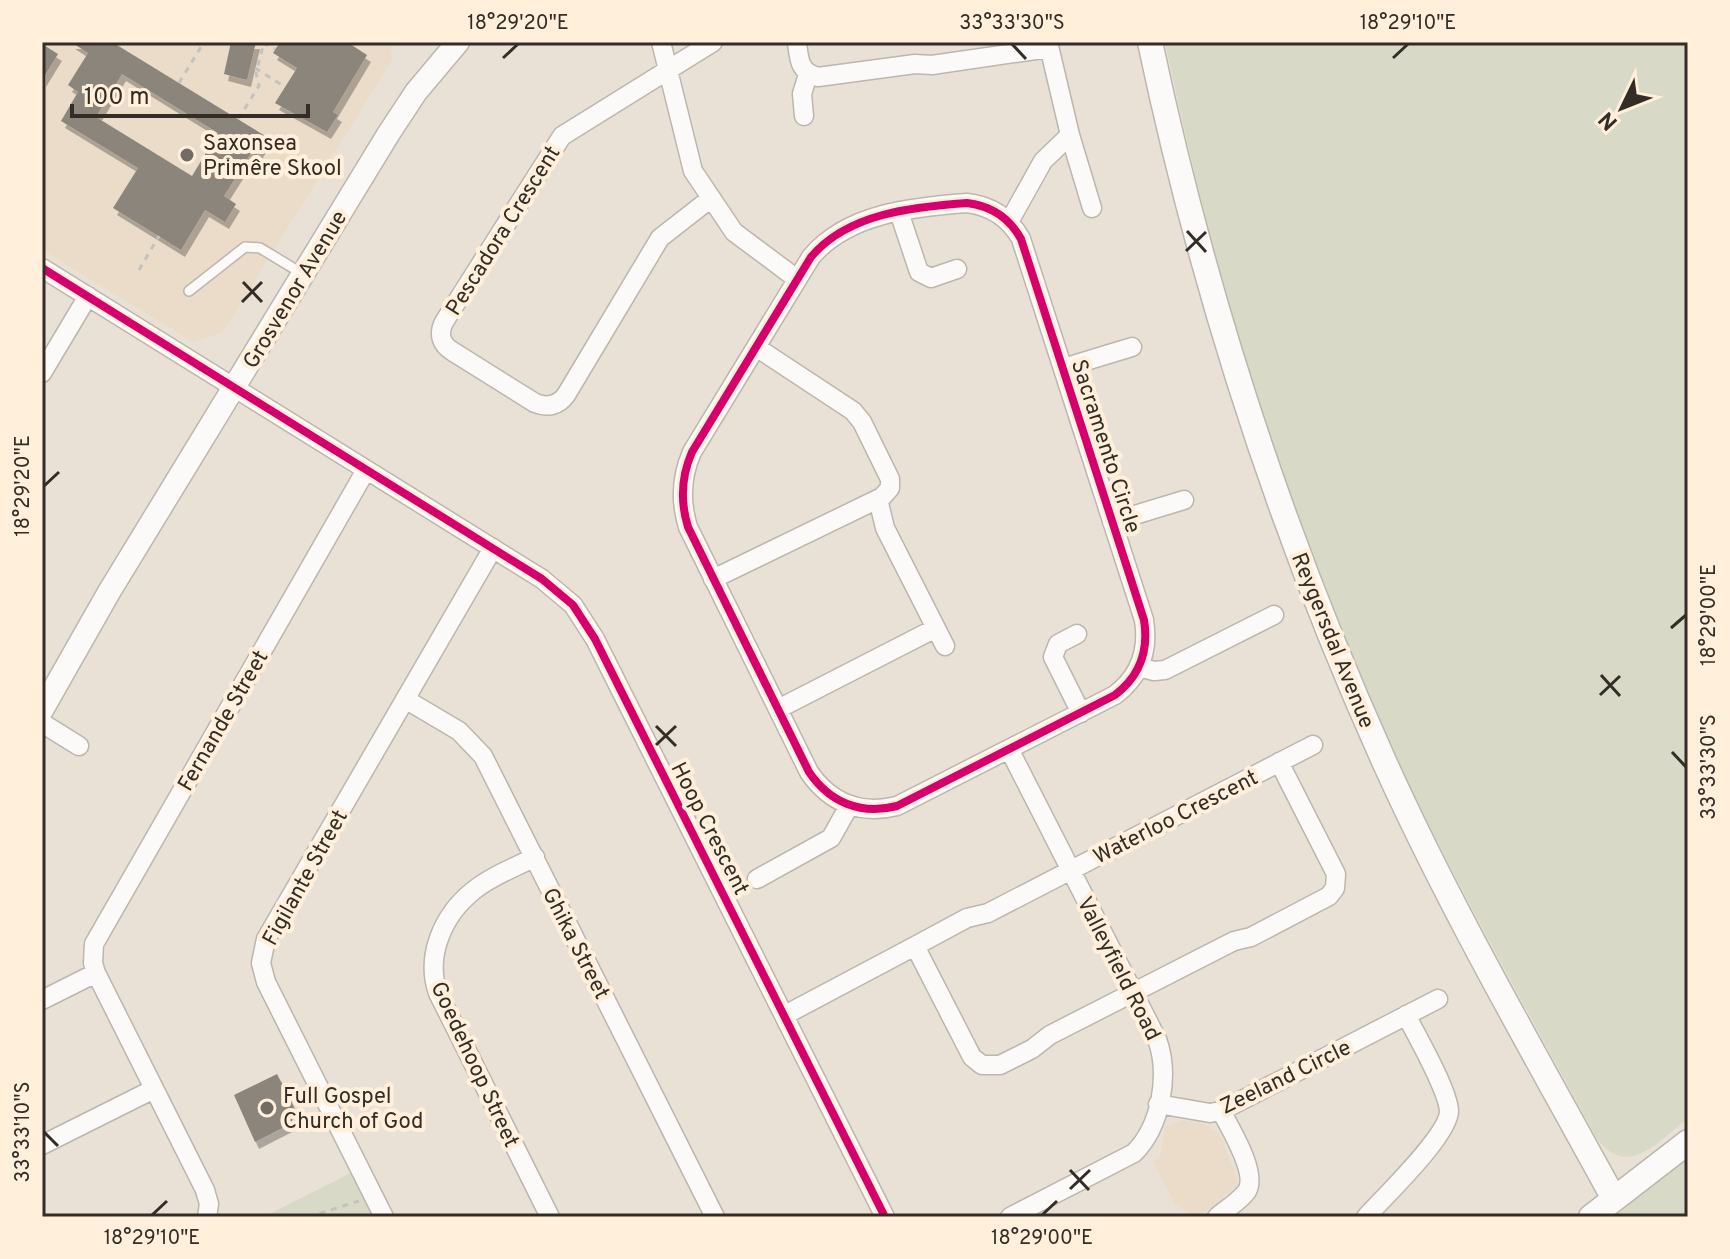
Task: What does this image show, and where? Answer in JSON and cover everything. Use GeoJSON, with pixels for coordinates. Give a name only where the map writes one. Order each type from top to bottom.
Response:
{"type":"FeatureCollection","features":[{"type":"Feature","properties":{"kind":"main road","name":"Reygersdal Avenue"},"geometry":{"type":"LineString","coordinates":[[1150,42],[1182,178],[1222,323],[1266,460],[1333,640],[1411,818],[1614,1199]]}},
{"type":"Feature","properties":{"kind":"main road"},"geometry":{"type":"LineString","coordinates":[[1591,1217],[1688,1142]]}},
{"type":"Feature","properties":{"kind":"street"},"geometry":{"type":"LineString","coordinates":[[661,42],[688,158],[710,199],[734,232],[797,279]]}},
{"type":"Feature","properties":{"kind":"street"},"geometry":{"type":"LineString","coordinates":[[667,69],[713,42]]}},
{"type":"Feature","properties":{"kind":"street"},"geometry":{"type":"LineString","coordinates":[[797,42],[800,63],[808,74],[823,77],[1049,45],[1070,135],[1092,208]]}},
{"type":"Feature","properties":{"kind":"street","name":"Grosvenor Avenue"},"geometry":{"type":"LineString","coordinates":[[42,710],[109,592],[402,112],[452,44]]}},
{"type":"Feature","properties":{"kind":"street","name":"Pescadora Crescent"},"geometry":{"type":"LineString","coordinates":[[667,69],[574,127],[558,141],[444,322],[440,332],[443,343],[535,403],[546,406],[558,404],[660,238],[710,199]]}},
{"type":"Feature","properties":{"kind":"street"},"geometry":{"type":"LineString","coordinates":[[804,116],[802,94],[808,74]]}},
{"type":"Feature","properties":{"kind":"street"},"geometry":{"type":"LineString","coordinates":[[1070,135],[1043,161],[1009,222],[986,207],[967,203],[878,215],[830,238],[811,257],[692,452],[684,475],[684,514],[713,579],[815,781],[830,796],[849,806],[873,810],[897,806],[1081,713],[1125,687],[1139,667],[1165,670],[1274,615]]}},
{"type":"Feature","properties":{"kind":"street"},"geometry":{"type":"LineString","coordinates":[[899,212],[922,276],[931,278],[957,269]]}},
{"type":"Feature","properties":{"kind":"street","name":"Sacramento Circle"},"geometry":{"type":"LineString","coordinates":[[1009,222],[1021,239],[1144,620],[1146,644],[1139,667]]}},
{"type":"Feature","properties":{"kind":"street","name":"Hoop Crescent"},"geometry":{"type":"LineString","coordinates":[[42,268],[554,586],[573,605],[589,627],[885,1217]]}},
{"type":"Feature","properties":{"kind":"street"},"geometry":{"type":"LineString","coordinates":[[42,373],[88,296]]}},
{"type":"Feature","properties":{"kind":"street"},"geometry":{"type":"LineString","coordinates":[[713,579],[889,492],[890,479],[858,416],[756,347]]}},
{"type":"Feature","properties":{"kind":"street"},"geometry":{"type":"LineString","coordinates":[[1063,368],[1132,347]]}},
{"type":"Feature","properties":{"kind":"street","name":"Fernande Street"},"geometry":{"type":"LineString","coordinates":[[96,973],[93,952],[97,937],[366,470]]}},
{"type":"Feature","properties":{"kind":"street"},"geometry":{"type":"LineString","coordinates":[[878,499],[885,528],[945,646]]}},
{"type":"Feature","properties":{"kind":"street"},"geometry":{"type":"LineString","coordinates":[[1112,522],[1184,500]]}},
{"type":"Feature","properties":{"kind":"street","name":"Figilante Street"},"geometry":{"type":"LineString","coordinates":[[384,1217],[266,982],[261,955],[266,939],[493,548]]}},
{"type":"Feature","properties":{"kind":"street"},"geometry":{"type":"LineString","coordinates":[[778,709],[936,628]]}},
{"type":"Feature","properties":{"kind":"street"},"geometry":{"type":"LineString","coordinates":[[1077,634],[1058,644],[1053,657],[1081,713]]}},
{"type":"Feature","properties":{"kind":"street","name":"Ghika Street"},"geometry":{"type":"LineString","coordinates":[[405,699],[459,731],[478,748],[715,1217]]}},
{"type":"Feature","properties":{"kind":"street"},"geometry":{"type":"LineString","coordinates":[[42,723],[79,746]]}},
{"type":"Feature","properties":{"kind":"street","name":"Waterloo Crescent"},"geometry":{"type":"LineString","coordinates":[[785,1015],[967,918],[988,913],[1313,745]]}},
{"type":"Feature","properties":{"kind":"street","name":"Valleyfield Road"},"geometry":{"type":"LineString","coordinates":[[1009,749],[1160,1049],[1163,1069],[1151,1130],[1134,1153],[1019,1215]]}},
{"type":"Feature","properties":{"kind":"street","name":"Waterloo Crescent"},"geometry":{"type":"LineString","coordinates":[[1133,993],[1234,941],[1251,937],[1333,893],[1336,874],[1279,762]]}},
{"type":"Feature","properties":{"kind":"street"},"geometry":{"type":"LineString","coordinates":[[757,879],[831,838],[849,806]]}},
{"type":"Feature","properties":{"kind":"street","name":"Goedehoop Street"},"geometry":{"type":"LineString","coordinates":[[535,857],[484,883],[463,900],[436,946],[433,974],[438,993],[550,1217]]}},
{"type":"Feature","properties":{"kind":"street"},"geometry":{"type":"LineString","coordinates":[[915,946],[972,1057],[988,1067],[1000,1065],[1032,1049],[1050,1035],[1133,993]]}},
{"type":"Feature","properties":{"kind":"street"},"geometry":{"type":"LineString","coordinates":[[42,1000],[96,973],[205,1190],[209,1204],[207,1217]]}},
{"type":"Feature","properties":{"kind":"street","name":"Zeeland Circle"},"geometry":{"type":"LineString","coordinates":[[1158,1104],[1210,1113],[1221,1111],[1438,999]]}},
{"type":"Feature","properties":{"kind":"street"},"geometry":{"type":"LineString","coordinates":[[1366,1217],[1438,1137],[1448,1118],[1446,1098],[1406,1015]]}},
{"type":"Feature","properties":{"kind":"street"},"geometry":{"type":"LineString","coordinates":[[42,1145],[154,1089]]}},
{"type":"Feature","properties":{"kind":"street"},"geometry":{"type":"LineString","coordinates":[[1217,1217],[1245,1193],[1250,1179],[1244,1156],[1221,1111]]}},
{"type":"Feature","properties":{"kind":"lane"},"geometry":{"type":"LineString","coordinates":[[189,291],[245,247],[260,248],[303,274]]}},
{"type":"Feature","properties":{"kind":"path"},"geometry":{"type":"LineString","coordinates":[[179,83],[204,42]]}},
{"type":"Feature","properties":{"kind":"path"},"geometry":{"type":"LineString","coordinates":[[238,119],[259,86],[256,68],[264,43],[275,49]]}},
{"type":"Feature","properties":{"kind":"path"},"geometry":{"type":"LineString","coordinates":[[256,68],[285,87]]}},
{"type":"Feature","properties":{"kind":"path"},"geometry":{"type":"LineString","coordinates":[[139,270],[159,236]]}},
{"type":"Feature","properties":{"kind":"path"},"geometry":{"type":"LineString","coordinates":[[308,1217],[374,1197]]}},
{"type":"Feature","properties":{"kind":"shaded area","name":"Saxonsea Primêre Skool"},"geometry":{"type":"Polygon","coordinates":[[[42,42],[390,42],[392,60],[223,332],[193,342],[42,250],[42,42]]]}},
{"type":"Feature","properties":{"kind":"shaded area"},"geometry":{"type":"Polygon","coordinates":[[[1182,1120],[1204,1124],[1220,1134],[1239,1185],[1199,1217],[1175,1204],[1153,1161],[1160,1157],[1165,1127],[1182,1120]]]}},
{"type":"Feature","properties":{"kind":"green space"},"geometry":{"type":"Polygon","coordinates":[[[1165,42],[1688,42],[1688,1118],[1642,1153],[1619,1156],[1607,1150],[1596,1137],[1446,859],[1359,678],[1323,590],[1260,410],[1208,227],[1165,42]]]}},
{"type":"Feature","properties":{"kind":"green space"},"geometry":{"type":"Polygon","coordinates":[[[1688,1156],[1688,1217],[1609,1217],[1688,1156]]]}},
{"type":"Feature","properties":{"kind":"green space"},"geometry":{"type":"Polygon","coordinates":[[[353,1172],[376,1217],[263,1217],[353,1172]]]}},
{"type":"Feature","properties":{"kind":"building"},"geometry":{"type":"Polygon","coordinates":[[[71,42],[112,42],[267,137],[256,156],[251,153],[224,196],[236,204],[225,222],[205,210],[181,250],[113,208],[138,168],[61,121],[78,92],[68,85],[88,53],[71,42]],[[122,74],[96,117],[192,176],[218,133],[122,74]]]}},
{"type":"Feature","properties":{"kind":"building"},"geometry":{"type":"Polygon","coordinates":[[[231,42],[256,42],[247,80],[224,74],[231,42]]]}},
{"type":"Feature","properties":{"kind":"building"},"geometry":{"type":"Polygon","coordinates":[[[280,42],[347,42],[367,55],[333,112],[338,115],[327,132],[275,103],[297,68],[273,53],[280,42]]]}},
{"type":"Feature","properties":{"kind":"building"},"geometry":{"type":"Polygon","coordinates":[[[42,44],[58,54],[42,80],[42,44]]]}},
{"type":"Feature","properties":{"kind":"building","name":"Full Gospel Church of God"},"geometry":{"type":"Polygon","coordinates":[[[277,1074],[300,1119],[255,1142],[234,1095],[277,1074]]]}},
{"type":"Feature","properties":{"kind":"cycle path"},"geometry":{"type":"LineString","coordinates":[[967,203],[998,214],[1021,239],[1144,620],[1144,652],[1131,680],[1115,695],[897,806],[859,807],[837,799],[809,772],[688,527],[683,498],[684,480],[692,452],[811,257],[826,242],[843,231],[883,215],[967,203]]}},
{"type":"Feature","properties":{"kind":"cycle path"},"geometry":{"type":"LineString","coordinates":[[42,268],[542,579],[573,605],[595,639],[885,1217]]}},
{"type":"Feature","properties":{"kind":"place","name":"Saxonsea Primêre Skool"},"geometry":{"type":"Point","coordinates":[187,155]}},
{"type":"Feature","properties":{"kind":"place","name":"Full Gospel Church of God"},"geometry":{"type":"Point","coordinates":[267,1108]}}]}
